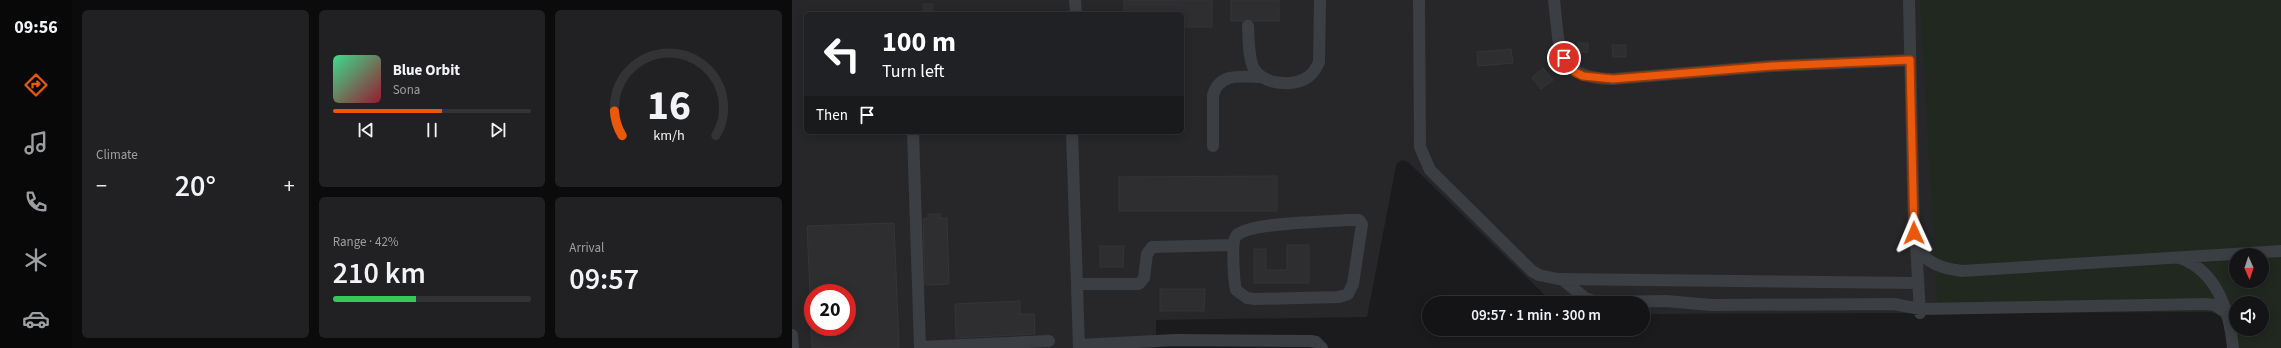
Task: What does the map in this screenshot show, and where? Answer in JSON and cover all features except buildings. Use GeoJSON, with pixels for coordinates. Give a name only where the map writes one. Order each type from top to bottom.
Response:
{"type":"FeatureCollection","features":[{"type":"Feature","properties":{"kind":"lane"},"geometry":{"type":"LineString","coordinates":[[1075,0],[1076,12]]}},
{"type":"Feature","properties":{"kind":"lane"},"geometry":{"type":"LineString","coordinates":[[1213,146],[1213,95],[1215,88],[1227,78],[1237,76],[1261,78],[1268,81],[1288,83],[1298,82],[1309,77],[1316,70],[1319,62],[1320,0]]}},
{"type":"Feature","properties":{"kind":"lane"},"geometry":{"type":"LineString","coordinates":[[1419,0],[1420,147],[1425,163],[1525,266],[1539,275],[1562,279],[1918,283]]}},
{"type":"Feature","properties":{"kind":"lane"},"geometry":{"type":"LineString","coordinates":[[1554,0],[1558,34],[1564,58],[1575,72],[1592,78],[1613,79],[1772,66],[1910,60]]}},
{"type":"Feature","properties":{"kind":"lane"},"geometry":{"type":"LineString","coordinates":[[1909,0],[1916,244],[1920,311]]}},
{"type":"Feature","properties":{"kind":"lane"},"geometry":{"type":"LineString","coordinates":[[1248,26],[1251,62],[1261,78]]}},
{"type":"Feature","properties":{"kind":"lane"},"geometry":{"type":"LineString","coordinates":[[913,134],[920,348],[1008,346],[1049,341]]}},
{"type":"Feature","properties":{"kind":"lane"},"geometry":{"type":"LineString","coordinates":[[1072,134],[1079,347],[1175,340],[1303,341],[1316,342],[1322,348]]}},
{"type":"Feature","properties":{"kind":"lane"},"geometry":{"type":"LineString","coordinates":[[1347,220],[1359,220],[1362,222],[1353,284],[1348,294],[1342,296],[1247,298],[1240,294],[1235,287],[1233,245],[1237,235],[1250,228],[1347,220]]}},
{"type":"Feature","properties":{"kind":"lane"},"geometry":{"type":"LineString","coordinates":[[1916,244],[1932,264],[1962,271],[2281,252]]}},
{"type":"Feature","properties":{"kind":"lane"},"geometry":{"type":"LineString","coordinates":[[1077,284],[1139,284],[1144,278],[1147,254],[1152,247],[1233,245]]}},
{"type":"Feature","properties":{"kind":"lane"},"geometry":{"type":"LineString","coordinates":[[2177,257],[2194,264],[2203,271],[2222,299],[2227,312],[2233,348]]}},
{"type":"Feature","properties":{"kind":"lane"},"geometry":{"type":"LineString","coordinates":[[1562,279],[1585,298],[1596,302],[1666,301],[1711,305],[1894,304],[1920,311],[2206,304],[2214,305],[2227,312]]}},
{"type":"Feature","properties":{"kind":"lane"},"geometry":{"type":"LineString","coordinates":[[792,335],[793,348]]}},
{"type":"Feature","properties":{"kind":"shaded area"},"geometry":{"type":"Polygon","coordinates":[[[792,0],[2281,0],[2281,348],[2244,336],[2269,336],[2269,296],[2229,296],[2229,331],[2226,330],[2220,315],[2211,312],[1650,314],[1650,296],[1546,296],[1408,162],[1402,160],[1397,163],[1396,166],[1367,317],[1156,320],[1156,348],[792,348],[792,0]]]}},
{"type":"Feature","properties":{"kind":"shaded area"},"geometry":{"type":"Polygon","coordinates":[[[1920,0],[2281,0],[2281,348],[2228,348],[2223,321],[2216,314],[2211,312],[1938,312],[1920,0]]]}},
{"type":"Feature","properties":{"kind":"route"},"geometry":{"type":"LineString","coordinates":[[1564,58],[1568,66],[1583,76],[1613,79],[1772,66],[1910,60],[1914,233]]}}]}
